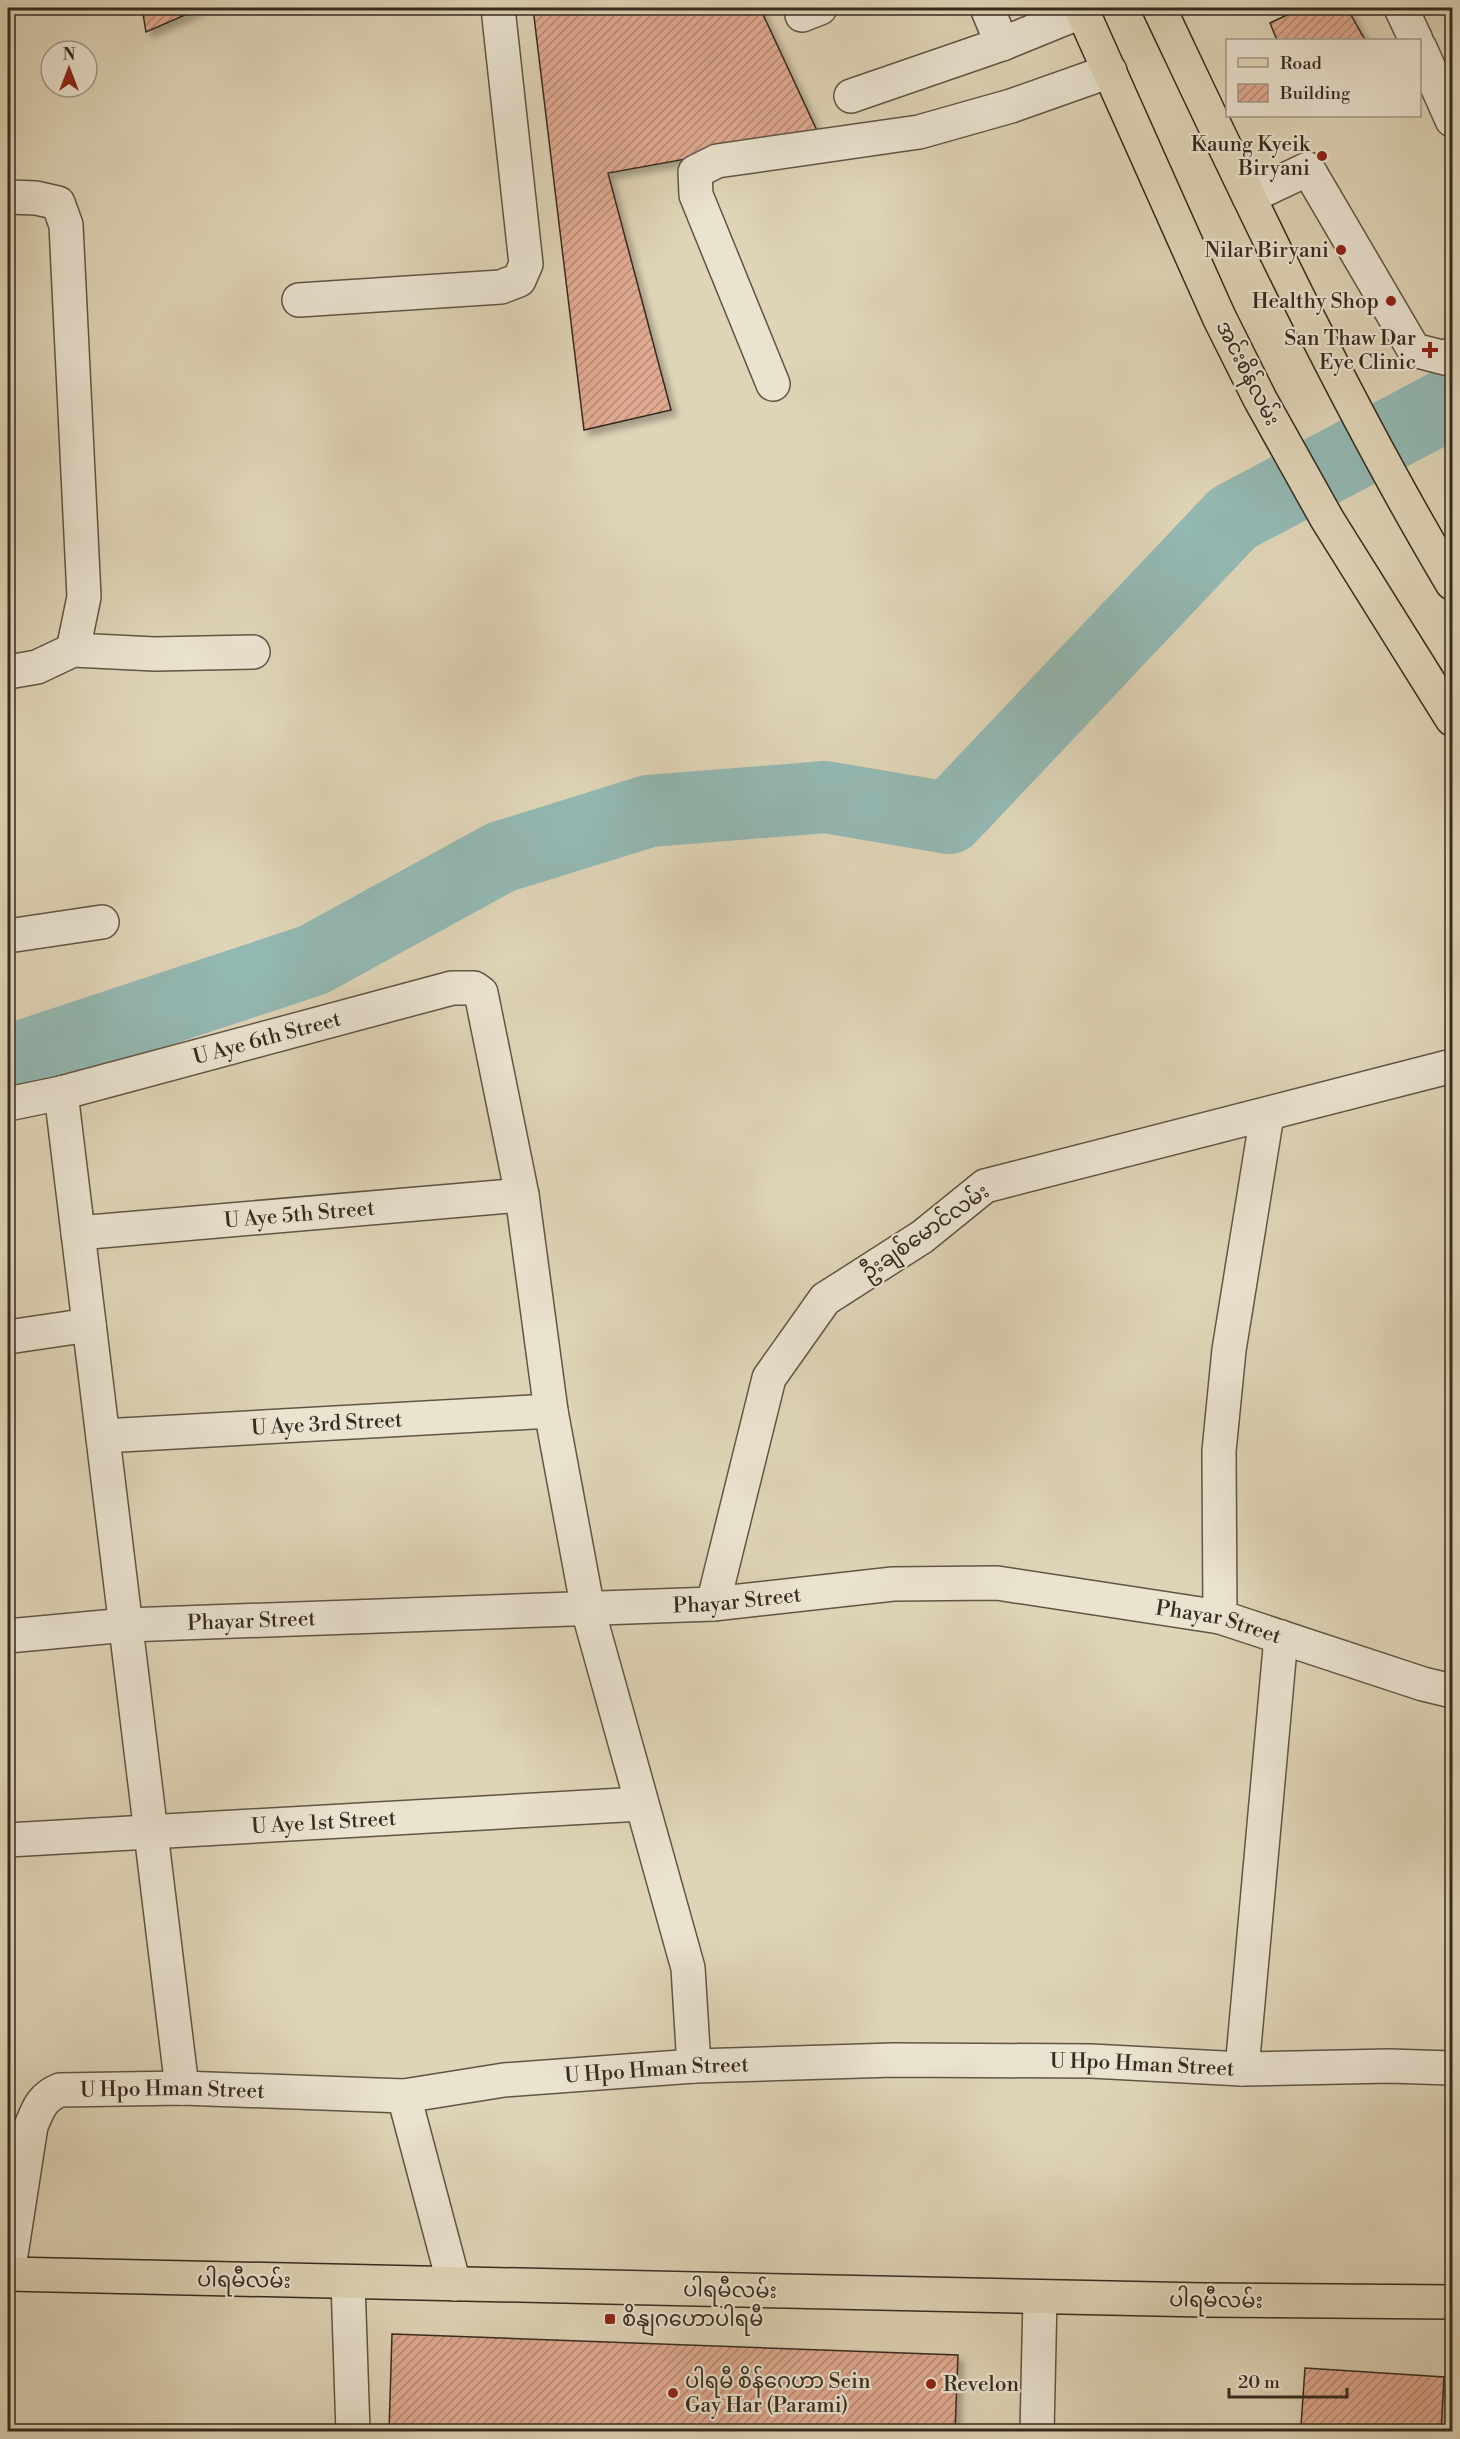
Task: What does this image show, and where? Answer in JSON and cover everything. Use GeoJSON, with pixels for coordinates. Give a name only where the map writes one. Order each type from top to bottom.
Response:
{"type":"FeatureCollection","features":[{"type":"Feature","properties":{"kind":"main road"},"geometry":{"type":"LineString","coordinates":[[1159,8],[1249,197],[1347,394],[1390,478],[1452,583]]}},
{"type":"Feature","properties":{"kind":"main road","name":"အင်းစိန်လမ်း"},"geometry":{"type":"LineString","coordinates":[[1082,9],[1220,317],[1279,433],[1327,519],[1452,719]]}},
{"type":"Feature","properties":{"kind":"main road","name":"ပါရမီလမ်း"},"geometry":{"type":"LineString","coordinates":[[8,2274],[1040,2297],[1452,2302]]}},
{"type":"Feature","properties":{"kind":"street"},"geometry":{"type":"LineString","coordinates":[[300,300],[501,287],[519,280],[526,264],[498,8]]}},
{"type":"Feature","properties":{"kind":"street"},"geometry":{"type":"LineString","coordinates":[[987,8],[1002,44]]}},
{"type":"Feature","properties":{"kind":"street"},"geometry":{"type":"LineString","coordinates":[[1401,8],[1416,39]]}},
{"type":"Feature","properties":{"kind":"street"},"geometry":{"type":"LineString","coordinates":[[851,96],[1002,44],[1082,9]]}},
{"type":"Feature","properties":{"kind":"street"},"geometry":{"type":"LineString","coordinates":[[1421,52],[1452,120]]}},
{"type":"Feature","properties":{"kind":"street"},"geometry":{"type":"LineString","coordinates":[[773,384],[696,195],[695,172],[717,161],[919,132],[1011,106],[1110,71]]}},
{"type":"Feature","properties":{"kind":"street"},"geometry":{"type":"LineString","coordinates":[[1249,197],[1308,169],[1414,350],[1446,358],[1452,354]]}},
{"type":"Feature","properties":{"kind":"street"},"geometry":{"type":"LineString","coordinates":[[8,197],[36,198],[58,203],[66,225],[84,597],[73,650]]}},
{"type":"Feature","properties":{"kind":"street"},"geometry":{"type":"LineString","coordinates":[[8,672],[37,667],[73,650],[155,654],[253,652]]}},
{"type":"Feature","properties":{"kind":"street"},"geometry":{"type":"LineString","coordinates":[[8,936],[102,922]]}},
{"type":"Feature","properties":{"kind":"street","name":"U Aye 6th Street"},"geometry":{"type":"LineString","coordinates":[[8,1104],[61,1093],[453,988],[474,988],[481,993],[484,1002],[522,1195]]}},
{"type":"Feature","properties":{"kind":"street","name":"ဦးချစ်မောင်လမ်း"},"geometry":{"type":"LineString","coordinates":[[713,1604],[769,1378],[825,1299],[922,1237],[985,1186],[1452,1066]]}},
{"type":"Feature","properties":{"kind":"street"},"geometry":{"type":"LineString","coordinates":[[61,1093],[182,2088]]}},
{"type":"Feature","properties":{"kind":"street"},"geometry":{"type":"LineString","coordinates":[[1220,1617],[1220,1440],[1229,1350],[1267,1115]]}},
{"type":"Feature","properties":{"kind":"street"},"geometry":{"type":"LineString","coordinates":[[522,1195],[551,1411],[588,1610],[641,1804],[676,1918],[688,1968],[694,2066]]}},
{"type":"Feature","properties":{"kind":"street","name":"U Aye 5th Street"},"geometry":{"type":"LineString","coordinates":[[78,1233],[522,1195]]}},
{"type":"Feature","properties":{"kind":"street"},"geometry":{"type":"LineString","coordinates":[[8,1336],[89,1325]]}},
{"type":"Feature","properties":{"kind":"street","name":"U Aye 3rd Street"},"geometry":{"type":"LineString","coordinates":[[103,1436],[551,1411]]}},
{"type":"Feature","properties":{"kind":"street","name":"Phayar Street"},"geometry":{"type":"LineString","coordinates":[[8,1636],[126,1625],[713,1604],[893,1584],[997,1583],[1220,1617],[1423,1684],[1452,1691]]}},
{"type":"Feature","properties":{"kind":"street"},"geometry":{"type":"LineString","coordinates":[[1242,2068],[1281,1637]]}},
{"type":"Feature","properties":{"kind":"street","name":"U Aye 1st Street"},"geometry":{"type":"LineString","coordinates":[[8,1840],[641,1804]]}},
{"type":"Feature","properties":{"kind":"street","name":"U Hpo Hman Street"},"geometry":{"type":"LineString","coordinates":[[8,2274],[31,2126],[40,2103],[49,2094],[60,2090],[182,2088],[404,2096],[504,2080],[694,2066],[894,2060],[1091,2061],[1242,2068],[1389,2066],[1452,2068]]}},
{"type":"Feature","properties":{"kind":"street"},"geometry":{"type":"LineString","coordinates":[[404,2096],[454,2284]]}},
{"type":"Feature","properties":{"kind":"street"},"geometry":{"type":"LineString","coordinates":[[348,2282],[353,2432]]}},
{"type":"Feature","properties":{"kind":"street"},"geometry":{"type":"LineString","coordinates":[[1037,2432],[1040,2297]]}},
{"type":"Feature","properties":{"kind":"building"},"geometry":{"type":"Polygon","coordinates":[[[142,8],[201,8],[146,32],[142,8]]]}},
{"type":"Feature","properties":{"kind":"building"},"geometry":{"type":"Polygon","coordinates":[[[533,8],[760,8],[819,135],[608,173],[671,410],[584,430],[533,8]]]}},
{"type":"Feature","properties":{"kind":"building"},"geometry":{"type":"Polygon","coordinates":[[[1302,8],[1347,8],[1364,39],[1277,39],[1270,23],[1302,8]]]}},
{"type":"Feature","properties":{"kind":"building","name":"ပါရမီ စိန်ဂေဟာ Sein Gay Har (Parami)"},"geometry":{"type":"Polygon","coordinates":[[[392,2334],[958,2355],[955,2432],[389,2432],[392,2334]]]}},
{"type":"Feature","properties":{"kind":"building"},"geometry":{"type":"Polygon","coordinates":[[[1305,2368],[1444,2377],[1441,2432],[1380,2432],[1301,2426],[1305,2368]]]}},
{"type":"Feature","properties":{"kind":"waterway"},"geometry":{"type":"LineString","coordinates":[[8,1061],[313,960],[501,857],[649,811],[825,797],[949,818],[1233,518],[1452,402]]}},
{"type":"Feature","properties":{"kind":"place","name":"Kaung Kyeik Biryani"},"geometry":{"type":"Point","coordinates":[1322,156]}},
{"type":"Feature","properties":{"kind":"place","name":"Nilar Biryani"},"geometry":{"type":"Point","coordinates":[1341,250]}},
{"type":"Feature","properties":{"kind":"place","name":"Healthy Shop"},"geometry":{"type":"Point","coordinates":[1391,301]}},
{"type":"Feature","properties":{"kind":"place","name":"San Thaw Dar Eye Clinic"},"geometry":{"type":"Point","coordinates":[1430,350]}},
{"type":"Feature","properties":{"kind":"place","name":"စိနျဂဟောပါရမီ"},"geometry":{"type":"Point","coordinates":[610,2319]}},
{"type":"Feature","properties":{"kind":"place","name":"Revelon"},"geometry":{"type":"Point","coordinates":[931,2384]}},
{"type":"Feature","properties":{"kind":"place","name":"ပါရမီ စိန်ဂေဟာ Sein Gay Har (Parami)"},"geometry":{"type":"Point","coordinates":[673,2393]}}]}
